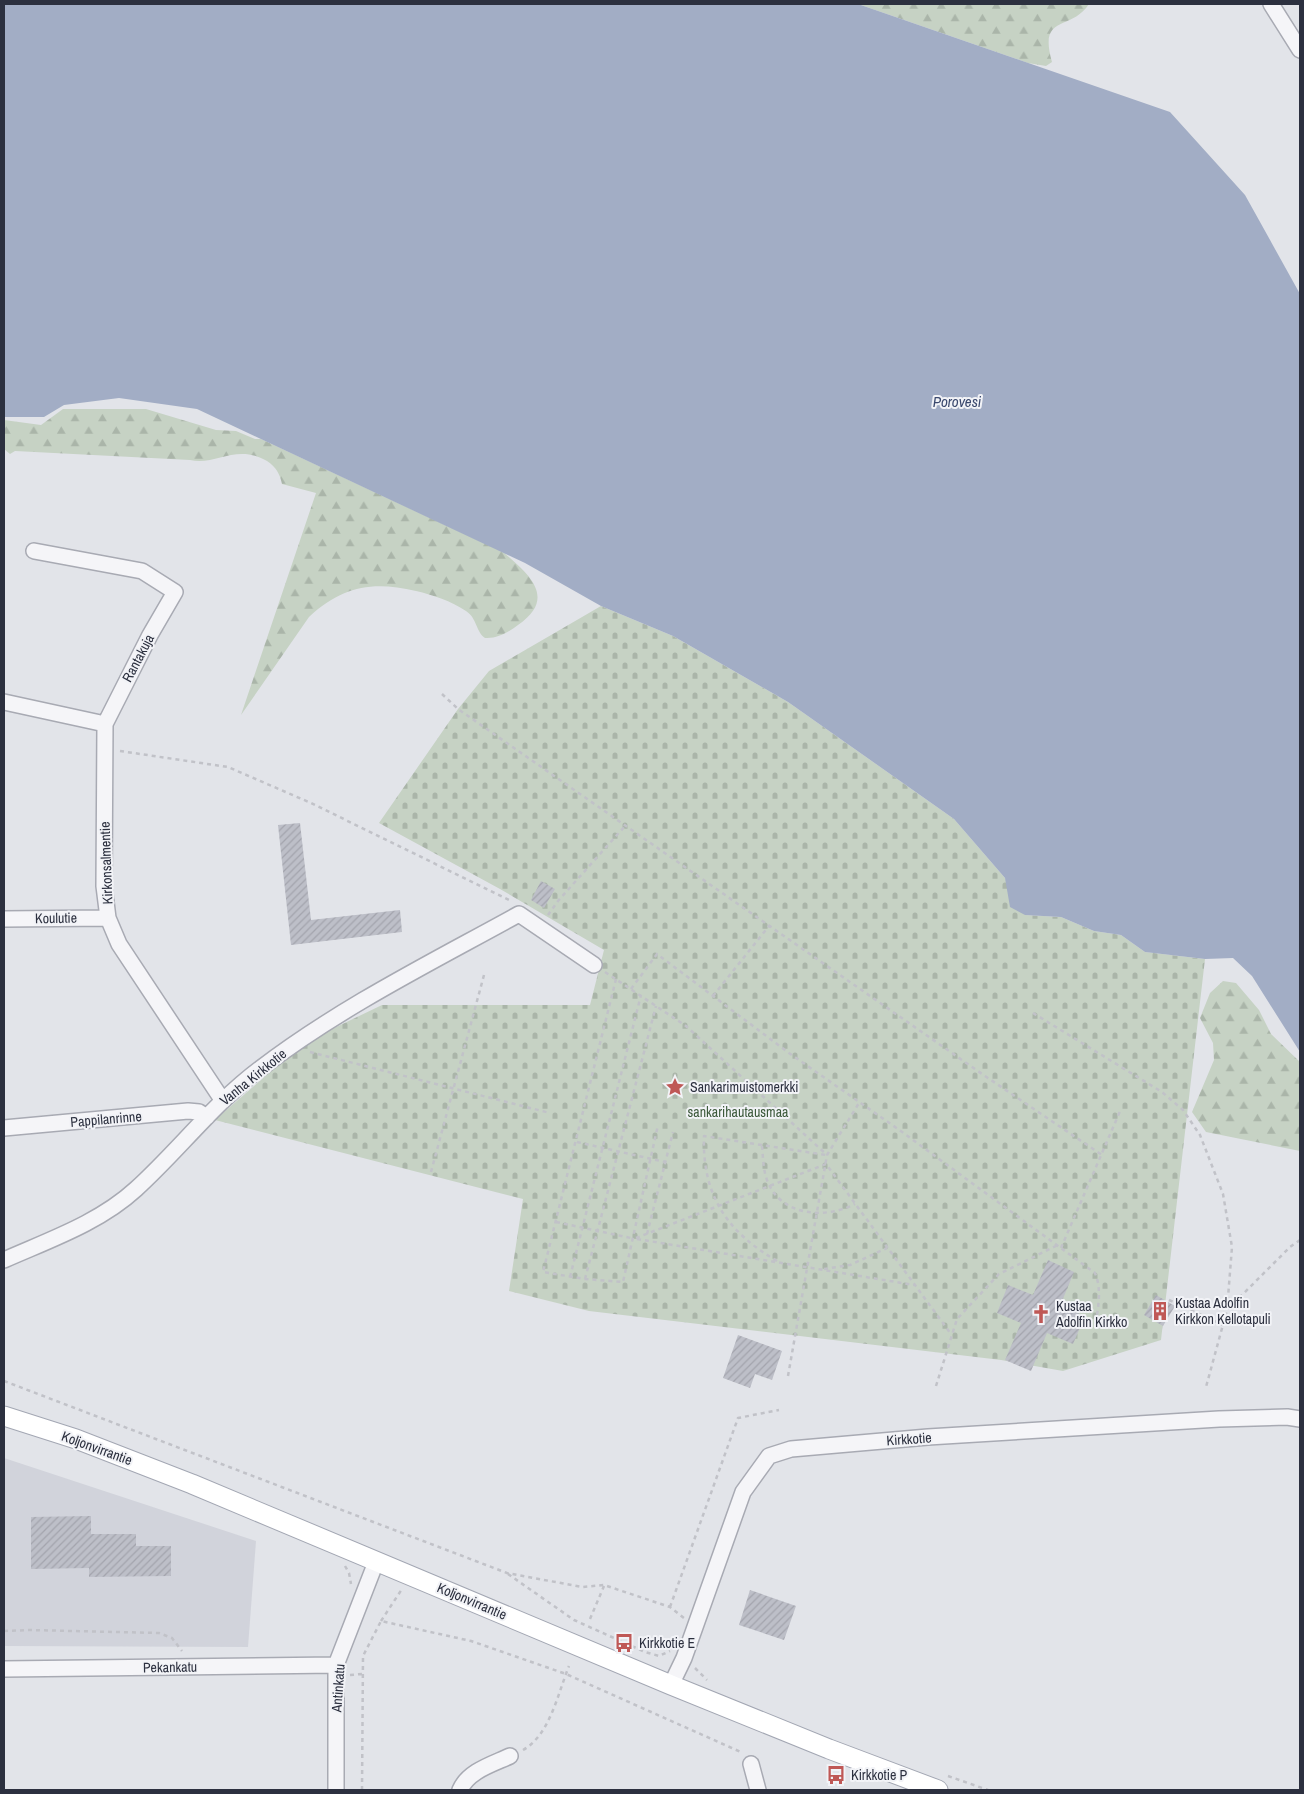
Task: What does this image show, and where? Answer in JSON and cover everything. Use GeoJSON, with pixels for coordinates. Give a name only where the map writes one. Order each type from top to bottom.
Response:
{"type":"FeatureCollection","features":[{"type":"Feature","properties":{"kind":"main road","name":"Koljonvirrantie"},"geometry":{"type":"LineString","coordinates":[[4,1416],[76,1439],[183,1480],[343,1549],[410,1575],[820,1746],[938,1790]]}},
{"type":"Feature","properties":{"kind":"street"},"geometry":{"type":"LineString","coordinates":[[1272,4],[1300,50]]}},
{"type":"Feature","properties":{"kind":"street","name":"Rantakuja"},"geometry":{"type":"LineString","coordinates":[[34,551],[142,571],[175,592],[150,635],[105,724]]}},
{"type":"Feature","properties":{"kind":"street"},"geometry":{"type":"LineString","coordinates":[[4,702],[105,724]]}},
{"type":"Feature","properties":{"kind":"street","name":"Kirkonsalmentie"},"geometry":{"type":"LineString","coordinates":[[105,724],[104,886],[108,918],[119,944],[223,1101]]}},
{"type":"Feature","properties":{"kind":"street"},"geometry":{"type":"LineString","coordinates":[[520,914],[594,965]]}},
{"type":"Feature","properties":{"kind":"street","name":"Vanha Kirkkotie"},"geometry":{"type":"LineString","coordinates":[[4,1260],[74,1229],[128,1195],[223,1101],[259,1069],[308,1034],[362,1000],[520,914]]}},
{"type":"Feature","properties":{"kind":"street","name":"Koulutie"},"geometry":{"type":"LineString","coordinates":[[4,919],[108,918]]}},
{"type":"Feature","properties":{"kind":"street","name":"Pappilanrinne"},"geometry":{"type":"LineString","coordinates":[[4,1128],[188,1111],[199,1112],[207,1116]]}},
{"type":"Feature","properties":{"kind":"street","name":"Kirkkotie"},"geometry":{"type":"LineString","coordinates":[[672,1685],[684,1658],[743,1492],[769,1456],[775,1453],[791,1449],[928,1437],[1219,1419],[1287,1416],[1300,1419]]}},
{"type":"Feature","properties":{"kind":"street","name":"Antinkatu"},"geometry":{"type":"LineString","coordinates":[[336,1790],[336,1665],[376,1562]]}},
{"type":"Feature","properties":{"kind":"street","name":"Pekankatu"},"geometry":{"type":"LineString","coordinates":[[4,1669],[336,1665]]}},
{"type":"Feature","properties":{"kind":"street"},"geometry":{"type":"LineString","coordinates":[[460,1790],[466,1780],[475,1773],[510,1756]]}},
{"type":"Feature","properties":{"kind":"street"},"geometry":{"type":"LineString","coordinates":[[752,1764],[758,1790]]}},
{"type":"Feature","properties":{"kind":"path"},"geometry":{"type":"LineString","coordinates":[[442,694],[458,709],[625,826],[1102,1155]]}},
{"type":"Feature","properties":{"kind":"path"},"geometry":{"type":"LineString","coordinates":[[104,749],[228,767],[311,803],[512,902],[520,914]]}},
{"type":"Feature","properties":{"kind":"path"},"geometry":{"type":"LineString","coordinates":[[538,926],[625,826]]}},
{"type":"Feature","properties":{"kind":"path"},"geometry":{"type":"LineString","coordinates":[[713,996],[769,926]]}},
{"type":"Feature","properties":{"kind":"path"},"geometry":{"type":"LineString","coordinates":[[630,989],[657,954],[789,1053],[1095,1273],[1099,1282],[1096,1324]]}},
{"type":"Feature","properties":{"kind":"path"},"geometry":{"type":"LineString","coordinates":[[594,965],[686,1026],[827,1155]]}},
{"type":"Feature","properties":{"kind":"path"},"geometry":{"type":"LineString","coordinates":[[431,1172],[484,975]]}},
{"type":"Feature","properties":{"kind":"path"},"geometry":{"type":"LineString","coordinates":[[616,979],[543,1272],[585,1279],[622,1282],[658,1125]]}},
{"type":"Feature","properties":{"kind":"path"},"geometry":{"type":"LineString","coordinates":[[570,1277],[601,1148],[641,996]]}},
{"type":"Feature","properties":{"kind":"path"},"geometry":{"type":"LineString","coordinates":[[585,1279],[656,1006]]}},
{"type":"Feature","properties":{"kind":"path"},"geometry":{"type":"LineString","coordinates":[[1033,1013],[1162,1092],[1183,1110],[1200,1135],[1223,1194],[1230,1223],[1232,1247],[1227,1310],[1206,1387]]}},
{"type":"Feature","properties":{"kind":"path"},"geometry":{"type":"LineString","coordinates":[[306,1051],[550,1113]]}},
{"type":"Feature","properties":{"kind":"path"},"geometry":{"type":"LineString","coordinates":[[788,1376],[827,1155],[859,1102]]}},
{"type":"Feature","properties":{"kind":"path"},"geometry":{"type":"LineString","coordinates":[[1061,1248],[1122,1109]]}},
{"type":"Feature","properties":{"kind":"path"},"geometry":{"type":"LineString","coordinates":[[647,1234],[673,1132]]}},
{"type":"Feature","properties":{"kind":"path"},"geometry":{"type":"LineString","coordinates":[[780,1263],[737,1231],[719,1206],[709,1184],[705,1167],[704,1136],[827,1155]]}},
{"type":"Feature","properties":{"kind":"path"},"geometry":{"type":"LineString","coordinates":[[576,1142],[665,1162]]}},
{"type":"Feature","properties":{"kind":"path"},"geometry":{"type":"LineString","coordinates":[[762,1145],[764,1165],[770,1186],[788,1204],[818,1214],[835,1213],[855,1204]]}},
{"type":"Feature","properties":{"kind":"path"},"geometry":{"type":"LineString","coordinates":[[636,1238],[826,1164]]}},
{"type":"Feature","properties":{"kind":"path"},"geometry":{"type":"LineString","coordinates":[[826,1164],[951,1334]]}},
{"type":"Feature","properties":{"kind":"path"},"geometry":{"type":"LineString","coordinates":[[556,1222],[631,1238],[914,1285]]}},
{"type":"Feature","properties":{"kind":"path"},"geometry":{"type":"LineString","coordinates":[[1227,1310],[1290,1247],[1300,1240]]}},
{"type":"Feature","properties":{"kind":"path"},"geometry":{"type":"LineString","coordinates":[[936,1386],[957,1318],[999,1274],[1058,1245]]}},
{"type":"Feature","properties":{"kind":"path"},"geometry":{"type":"LineString","coordinates":[[820,1269],[850,1265],[887,1248]]}},
{"type":"Feature","properties":{"kind":"path"},"geometry":{"type":"LineString","coordinates":[[1169,1300],[1223,1325]]}},
{"type":"Feature","properties":{"kind":"path"},"geometry":{"type":"LineString","coordinates":[[4,1381],[507,1574],[582,1587],[604,1585],[670,1607],[686,1619],[684,1626]]}},
{"type":"Feature","properties":{"kind":"path"},"geometry":{"type":"LineString","coordinates":[[670,1607],[738,1418],[779,1410]]}},
{"type":"Feature","properties":{"kind":"path"},"geometry":{"type":"LineString","coordinates":[[343,1549],[343,1564],[349,1573],[352,1585]]}},
{"type":"Feature","properties":{"kind":"path"},"geometry":{"type":"LineString","coordinates":[[507,1574],[574,1620],[645,1652],[660,1656],[676,1649],[684,1658]]}},
{"type":"Feature","properties":{"kind":"path"},"geometry":{"type":"LineString","coordinates":[[362,1790],[363,1656],[381,1621],[410,1575]]}},
{"type":"Feature","properties":{"kind":"path"},"geometry":{"type":"LineString","coordinates":[[590,1619],[604,1585]]}},
{"type":"Feature","properties":{"kind":"path"},"geometry":{"type":"LineString","coordinates":[[381,1621],[471,1641],[566,1674],[740,1751],[752,1764]]}},
{"type":"Feature","properties":{"kind":"path"},"geometry":{"type":"LineString","coordinates":[[4,1632],[30,1630],[159,1633],[172,1638],[183,1652]]}},
{"type":"Feature","properties":{"kind":"path"},"geometry":{"type":"LineString","coordinates":[[510,1756],[529,1746],[545,1726],[569,1666]]}},
{"type":"Feature","properties":{"kind":"shaded area"},"geometry":{"type":"Polygon","coordinates":[[[4,1458],[256,1541],[248,1647],[4,1646],[4,1458]]]}},
{"type":"Feature","properties":{"kind":"green space"},"geometry":{"type":"Polygon","coordinates":[[[858,4],[1089,4],[1082,13],[1053,29],[1049,36],[1052,62],[1046,66],[1028,63],[858,4]]]}},
{"type":"Feature","properties":{"kind":"green space"},"geometry":{"type":"Polygon","coordinates":[[[63,409],[146,409],[216,430],[236,431],[255,439],[261,439],[503,552],[530,578],[538,596],[536,605],[530,615],[511,630],[498,636],[485,638],[470,614],[454,604],[435,596],[386,586],[359,589],[346,593],[334,598],[309,617],[241,715],[316,493],[282,484],[277,471],[270,463],[256,456],[246,454],[236,454],[200,461],[15,451],[10,454],[4,449],[4,420],[41,425],[63,409]]]}},
{"type":"Feature","properties":{"kind":"green space","name":"sankarihautausmaa"},"geometry":{"type":"Polygon","coordinates":[[[601,606],[673,636],[788,702],[954,819],[1005,878],[1025,915],[1061,917],[1094,931],[1121,935],[1145,952],[1205,959],[1161,1340],[1063,1371],[1001,1360],[589,1311],[509,1291],[523,1199],[215,1120],[303,1043],[382,1005],[590,1005],[604,950],[500,889],[379,823],[458,709],[489,671],[601,606]]]}},
{"type":"Feature","properties":{"kind":"green space"},"geometry":{"type":"Polygon","coordinates":[[[1223,981],[1236,983],[1259,1010],[1271,1034],[1300,1062],[1300,1151],[1206,1132],[1192,1112],[1214,1060],[1213,1043],[1200,1018],[1210,993],[1223,981]]]}},
{"type":"Feature","properties":{"kind":"water","name":"Porovesi"},"geometry":{"type":"Polygon","coordinates":[[[4,4],[858,4],[1170,112],[1245,195],[1300,294],[1300,1052],[1252,976],[1233,958],[1205,959],[1145,952],[1121,935],[1094,931],[1061,917],[1025,915],[1010,907],[1005,878],[954,819],[788,702],[673,636],[601,606],[525,563],[197,409],[119,398],[64,405],[44,417],[4,417],[4,4]]]}},
{"type":"Feature","properties":{"kind":"building"},"geometry":{"type":"Polygon","coordinates":[[[300,823],[311,920],[400,910],[402,932],[291,945],[278,825],[300,823]]]}},
{"type":"Feature","properties":{"kind":"building"},"geometry":{"type":"Polygon","coordinates":[[[541,881],[555,889],[544,908],[531,900],[541,881]]]}},
{"type":"Feature","properties":{"kind":"building","name":"Kustaa Adolfin Kirkko"},"geometry":{"type":"Polygon","coordinates":[[[1048,1260],[1074,1272],[1060,1306],[1085,1316],[1073,1344],[1047,1333],[1031,1371],[1005,1360],[1021,1323],[997,1313],[1008,1285],[1033,1295],[1048,1260]]]}},
{"type":"Feature","properties":{"kind":"building","name":"Kustaa Adolfin Kirkkon Kellotapuli"},"geometry":{"type":"Polygon","coordinates":[[[1156,1295],[1175,1306],[1163,1326],[1144,1315],[1156,1295]]]}},
{"type":"Feature","properties":{"kind":"building"},"geometry":{"type":"Polygon","coordinates":[[[738,1335],[782,1351],[772,1380],[755,1374],[750,1388],[723,1378],[738,1335]]]}},
{"type":"Feature","properties":{"kind":"building"},"geometry":{"type":"Polygon","coordinates":[[[91,1516],[91,1534],[136,1534],[136,1546],[171,1546],[171,1576],[89,1577],[89,1568],[31,1569],[31,1517],[91,1516]]]}},
{"type":"Feature","properties":{"kind":"building"},"geometry":{"type":"Polygon","coordinates":[[[750,1590],[796,1606],[784,1640],[739,1625],[750,1590]]]}},
{"type":"Feature","properties":{"kind":"place","name":"Sankarimuistomerkki"},"geometry":{"type":"Point","coordinates":[675,1087]}},
{"type":"Feature","properties":{"kind":"place","name":"Kustaa Adolfin Kirkkon Kellotapuli"},"geometry":{"type":"Point","coordinates":[1160,1311]}},
{"type":"Feature","properties":{"kind":"place","name":"Kustaa Adolfin Kirkko"},"geometry":{"type":"Point","coordinates":[1041,1314]}},
{"type":"Feature","properties":{"kind":"place","name":"Kirkkotie E"},"geometry":{"type":"Point","coordinates":[624,1643]}},
{"type":"Feature","properties":{"kind":"place","name":"Kirkkotie P"},"geometry":{"type":"Point","coordinates":[836,1775]}}]}
